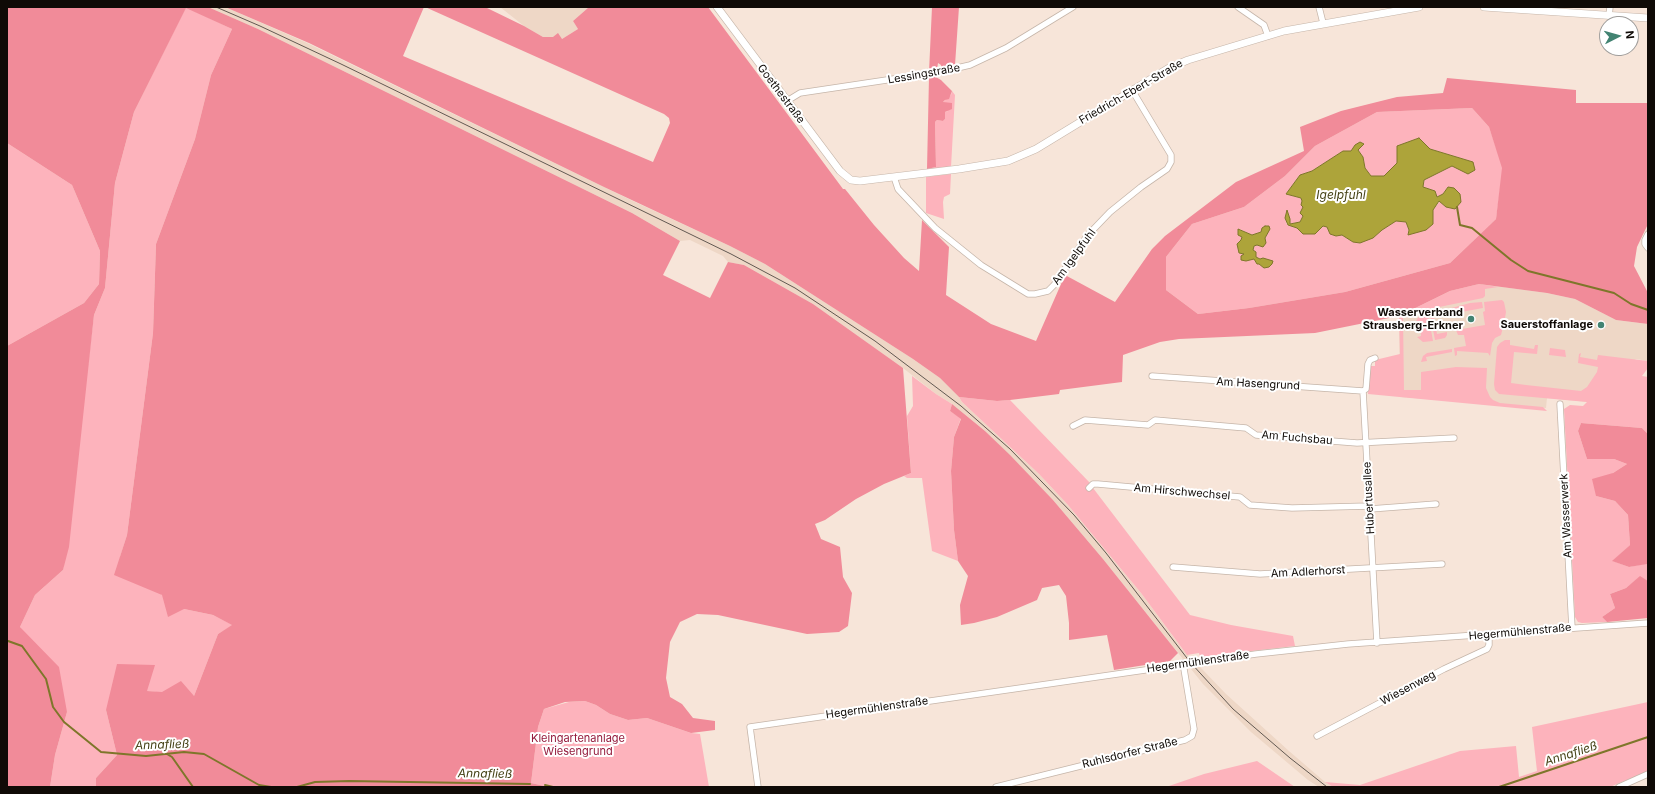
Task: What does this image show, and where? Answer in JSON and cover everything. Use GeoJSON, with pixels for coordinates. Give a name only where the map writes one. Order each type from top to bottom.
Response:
{"type":"FeatureCollection","features":[{"type":"Feature","properties":{"kind":"street","name":"Goethestraße"},"geometry":{"type":"LineString","coordinates":[[717,7],[840,171],[848,178]]}},
{"type":"Feature","properties":{"kind":"street","name":"Lessingstraße"},"geometry":{"type":"LineString","coordinates":[[787,101],[800,93],[940,72],[970,65],[1006,48],[1072,7]]}},
{"type":"Feature","properties":{"kind":"street"},"geometry":{"type":"LineString","coordinates":[[1238,7],[1264,26],[1268,36]]}},
{"type":"Feature","properties":{"kind":"street"},"geometry":{"type":"LineString","coordinates":[[1319,7],[1323,24]]}},
{"type":"Feature","properties":{"kind":"street","name":"Friedrich-Ebert-Straße"},"geometry":{"type":"LineString","coordinates":[[848,178],[860,181],[998,164],[1018,157],[1041,145],[1178,64],[1268,36],[1323,24],[1420,7]]}},
{"type":"Feature","properties":{"kind":"street"},"geometry":{"type":"LineString","coordinates":[[1484,7],[1609,16],[1610,7]]}},
{"type":"Feature","properties":{"kind":"street","name":"Am Igelpfuhl"},"geometry":{"type":"LineString","coordinates":[[894,177],[898,189],[935,228],[981,265],[1028,294],[1048,291],[1054,285],[1083,242],[1101,221],[1119,203],[1167,169],[1171,162],[1170,155],[1132,90]]}},
{"type":"Feature","properties":{"kind":"street"},"geometry":{"type":"LineString","coordinates":[[1648,234],[1645,244],[1648,248]]}},
{"type":"Feature","properties":{"kind":"street","name":"Hubertusallee"},"geometry":{"type":"LineString","coordinates":[[1375,358],[1370,360],[1368,364],[1366,390],[1363,391],[1377,643]]}},
{"type":"Feature","properties":{"kind":"street","name":"Am Hasengrund"},"geometry":{"type":"LineString","coordinates":[[1152,376],[1363,391]]}},
{"type":"Feature","properties":{"kind":"street","name":"Am Wasserwerk"},"geometry":{"type":"LineString","coordinates":[[1560,404],[1572,628]]}},
{"type":"Feature","properties":{"kind":"street","name":"Am Fuchsbau"},"geometry":{"type":"LineString","coordinates":[[1073,426],[1085,420],[1148,425],[1155,420],[1246,428],[1256,435],[1357,443],[1454,438]]}},
{"type":"Feature","properties":{"kind":"street","name":"Am Hirschwechsel"},"geometry":{"type":"LineString","coordinates":[[1089,488],[1093,484],[1098,484],[1240,497],[1250,505],[1292,508],[1436,504]]}},
{"type":"Feature","properties":{"kind":"street","name":"Am Adlerhorst"},"geometry":{"type":"LineString","coordinates":[[1173,567],[1260,574],[1442,564]]}},
{"type":"Feature","properties":{"kind":"street","name":"Hegermühlenstraße"},"geometry":{"type":"LineString","coordinates":[[758,787],[750,727],[1183,663],[1262,653],[1648,623]]}},
{"type":"Feature","properties":{"kind":"street","name":"Wiesenweg"},"geometry":{"type":"LineString","coordinates":[[1317,736],[1444,669],[1487,649],[1489,645],[1489,635]]}},
{"type":"Feature","properties":{"kind":"street","name":"Ruhlsdorfer Straße"},"geometry":{"type":"LineString","coordinates":[[996,787],[1185,740],[1192,736],[1194,729],[1183,663]]}},
{"type":"Feature","properties":{"kind":"street"},"geometry":{"type":"LineString","coordinates":[[1619,787],[1648,774]]}},
{"type":"Feature","properties":{"kind":"shaded area"},"geometry":{"type":"Polygon","coordinates":[[[7,7],[208,7],[258,29],[632,213],[680,241],[663,275],[710,298],[728,262],[744,265],[813,304],[903,368],[911,473],[884,484],[856,499],[825,520],[815,524],[821,539],[840,547],[843,577],[852,593],[848,626],[839,632],[807,634],[718,615],[697,614],[680,622],[670,642],[666,678],[670,697],[682,704],[693,718],[715,721],[715,730],[691,733],[647,718],[628,720],[610,714],[596,705],[585,701],[565,702],[544,709],[538,727],[531,783],[549,787],[96,787],[96,778],[117,755],[106,710],[117,664],[155,665],[147,691],[162,692],[181,681],[194,696],[218,634],[232,625],[213,615],[184,609],[168,617],[162,595],[114,575],[127,535],[153,333],[156,244],[195,139],[211,75],[232,29],[186,8],[134,112],[115,183],[105,288],[94,315],[69,547],[63,570],[35,595],[20,627],[59,667],[67,712],[55,755],[50,787],[7,787],[7,346],[84,303],[99,284],[100,251],[72,185],[7,143],[7,7]]]}},
{"type":"Feature","properties":{"kind":"shaded area"},"geometry":{"type":"Polygon","coordinates":[[[208,7],[225,7],[305,42],[635,202],[730,246],[765,264],[913,359],[940,378],[962,402],[1039,474],[1068,505],[1141,593],[1183,650],[1226,694],[1289,751],[1333,787],[1319,787],[1308,780],[1251,732],[1203,684],[1103,559],[1053,500],[985,431],[952,404],[936,394],[903,368],[813,304],[744,265],[728,262],[723,256],[690,240],[680,241],[632,213],[258,29],[208,7]]]}},
{"type":"Feature","properties":{"kind":"shaded area"},"geometry":{"type":"Polygon","coordinates":[[[225,7],[424,7],[403,56],[653,162],[670,123],[669,118],[664,114],[425,7],[485,7],[543,37],[553,37],[558,33],[562,39],[578,29],[573,21],[589,7],[708,7],[843,189],[845,189],[874,225],[904,258],[919,271],[922,220],[949,247],[946,295],[991,324],[1036,341],[1065,275],[1115,302],[1152,249],[1165,236],[1236,182],[1304,151],[1300,127],[1341,111],[1397,97],[1443,93],[1447,78],[1576,90],[1576,103],[1648,103],[1648,224],[1637,247],[1634,266],[1648,293],[1648,324],[1616,320],[1575,299],[1547,293],[1479,284],[1450,291],[1399,316],[1315,333],[1179,339],[1160,342],[1123,355],[1122,382],[1060,390],[1059,394],[1010,400],[997,401],[959,397],[940,378],[913,359],[765,264],[309,43],[225,7]],[[1472,108],[1377,112],[1315,146],[1285,176],[1244,207],[1192,224],[1166,257],[1166,290],[1198,314],[1249,308],[1345,292],[1450,263],[1496,219],[1502,168],[1489,127],[1472,108]]]}},
{"type":"Feature","properties":{"kind":"shaded area"},"geometry":{"type":"Polygon","coordinates":[[[500,7],[589,7],[573,21],[578,29],[562,39],[543,37],[524,26],[500,7]]]}},
{"type":"Feature","properties":{"kind":"shaded area"},"geometry":{"type":"Polygon","coordinates":[[[932,7],[959,7],[955,65],[942,70],[941,65],[938,63],[937,70],[929,72],[932,7]]]}},
{"type":"Feature","properties":{"kind":"shaded area"},"geometry":{"type":"Polygon","coordinates":[[[934,76],[941,80],[952,91],[949,99],[943,102],[952,103],[952,109],[945,112],[945,119],[943,121],[937,120],[935,122],[936,167],[927,169],[929,77],[934,76]]]}},
{"type":"Feature","properties":{"kind":"shaded area"},"geometry":{"type":"Polygon","coordinates":[[[1479,284],[1547,293],[1575,299],[1616,320],[1648,324],[1648,361],[1636,359],[1588,402],[1547,398],[1546,408],[1400,397],[1399,316],[1479,284]]]}},
{"type":"Feature","properties":{"kind":"shaded area"},"geometry":{"type":"Polygon","coordinates":[[[952,404],[985,431],[1053,500],[1103,559],[1178,653],[1170,661],[1114,670],[1107,635],[1069,640],[1066,596],[1059,585],[1042,588],[1037,600],[997,617],[961,625],[960,605],[968,576],[958,561],[954,530],[951,471],[954,437],[961,419],[950,411],[952,404]]]}},
{"type":"Feature","properties":{"kind":"shaded area"},"geometry":{"type":"Polygon","coordinates":[[[1581,423],[1642,428],[1648,434],[1647,564],[1629,567],[1612,561],[1630,545],[1628,515],[1615,501],[1596,496],[1592,479],[1613,473],[1627,464],[1614,459],[1587,459],[1578,431],[1581,423]]]}},
{"type":"Feature","properties":{"kind":"shaded area"},"geometry":{"type":"Polygon","coordinates":[[[1640,576],[1648,581],[1648,618],[1607,622],[1602,617],[1615,608],[1610,594],[1626,588],[1640,576]]]}},
{"type":"Feature","properties":{"kind":"green space"},"geometry":{"type":"Polygon","coordinates":[[[186,7],[232,29],[211,75],[195,139],[156,244],[153,333],[127,535],[120,557],[162,595],[184,609],[213,615],[233,625],[218,634],[194,696],[147,691],[106,710],[117,755],[96,778],[96,787],[50,787],[55,755],[67,712],[20,627],[35,595],[63,570],[94,315],[105,288],[115,183],[134,112],[186,7]]]}},
{"type":"Feature","properties":{"kind":"green space"},"geometry":{"type":"Polygon","coordinates":[[[952,91],[955,95],[951,167],[927,170],[936,167],[935,122],[937,120],[943,121],[945,119],[945,112],[948,111],[943,102],[951,95],[952,91]]]}},
{"type":"Feature","properties":{"kind":"green space"},"geometry":{"type":"Polygon","coordinates":[[[1472,108],[1489,127],[1503,168],[1496,219],[1450,263],[1345,292],[1249,308],[1198,314],[1166,290],[1166,257],[1192,224],[1244,207],[1285,176],[1315,146],[1377,112],[1472,108]],[[1419,138],[1398,146],[1398,163],[1384,176],[1371,176],[1365,168],[1363,157],[1355,145],[1351,151],[1343,151],[1312,171],[1300,175],[1286,194],[1301,198],[1303,216],[1300,222],[1289,224],[1290,219],[1286,223],[1297,228],[1303,234],[1315,234],[1323,226],[1328,227],[1330,234],[1336,236],[1342,235],[1353,242],[1373,238],[1396,221],[1406,222],[1409,230],[1408,235],[1433,224],[1433,210],[1440,201],[1446,207],[1448,187],[1443,194],[1437,197],[1435,191],[1423,187],[1424,180],[1452,166],[1473,162],[1430,149],[1419,138]],[[1239,229],[1242,237],[1239,253],[1244,254],[1246,261],[1254,259],[1261,266],[1261,259],[1256,257],[1256,252],[1253,250],[1253,246],[1257,245],[1265,238],[1267,234],[1262,232],[1252,235],[1239,229]]]}},
{"type":"Feature","properties":{"kind":"green space"},"geometry":{"type":"Polygon","coordinates":[[[7,143],[72,185],[100,251],[99,284],[84,303],[7,346],[7,143]]]}},
{"type":"Feature","properties":{"kind":"green space"},"geometry":{"type":"Polygon","coordinates":[[[951,174],[950,194],[944,197],[943,202],[944,219],[926,213],[926,177],[951,174]]]}},
{"type":"Feature","properties":{"kind":"green space"},"geometry":{"type":"Polygon","coordinates":[[[1479,284],[1498,287],[1485,289],[1485,296],[1483,298],[1410,313],[1410,315],[1403,316],[1404,390],[1421,390],[1421,372],[1456,367],[1487,368],[1486,388],[1493,400],[1500,403],[1543,407],[1547,411],[1368,394],[1370,366],[1375,366],[1375,360],[1400,354],[1399,316],[1450,291],[1479,284]]]}},
{"type":"Feature","properties":{"kind":"green space"},"geometry":{"type":"Polygon","coordinates":[[[1502,300],[1504,302],[1506,312],[1504,323],[1501,335],[1495,338],[1492,343],[1490,356],[1488,353],[1457,351],[1457,355],[1455,356],[1454,348],[1466,346],[1464,335],[1458,335],[1456,330],[1485,325],[1483,312],[1485,311],[1484,302],[1502,300]]]}},
{"type":"Feature","properties":{"kind":"green space"},"geometry":{"type":"Polygon","coordinates":[[[1482,302],[1483,308],[1434,317],[1437,334],[1447,332],[1445,338],[1435,340],[1430,314],[1470,303],[1482,302]]]}},
{"type":"Feature","properties":{"kind":"green space"},"geometry":{"type":"Polygon","coordinates":[[[1428,314],[1433,341],[1423,342],[1417,337],[1421,336],[1420,322],[1416,322],[1420,316],[1428,314]]]}},
{"type":"Feature","properties":{"kind":"green space"},"geometry":{"type":"Polygon","coordinates":[[[1505,340],[1510,340],[1510,345],[1534,349],[1535,345],[1538,345],[1537,354],[1514,352],[1511,383],[1581,391],[1587,387],[1597,372],[1598,367],[1578,363],[1579,354],[1581,353],[1580,357],[1597,360],[1598,355],[1648,361],[1648,368],[1642,376],[1648,377],[1648,434],[1642,428],[1581,423],[1578,431],[1587,459],[1614,459],[1627,464],[1613,473],[1596,496],[1615,501],[1628,515],[1630,545],[1613,561],[1629,567],[1648,563],[1648,581],[1640,577],[1626,588],[1610,594],[1615,608],[1602,617],[1607,622],[1582,623],[1578,622],[1575,617],[1564,409],[1570,405],[1583,406],[1587,402],[1499,394],[1495,390],[1494,384],[1497,347],[1505,340]]]}},
{"type":"Feature","properties":{"kind":"green space"},"geometry":{"type":"Polygon","coordinates":[[[1550,348],[1565,350],[1566,357],[1549,355],[1550,348]]]}},
{"type":"Feature","properties":{"kind":"green space"},"geometry":{"type":"Polygon","coordinates":[[[1452,349],[1452,352],[1426,357],[1427,361],[1421,362],[1423,356],[1427,353],[1452,349]]]}},
{"type":"Feature","properties":{"kind":"green space"},"geometry":{"type":"Polygon","coordinates":[[[912,376],[952,404],[950,411],[961,418],[954,437],[951,471],[954,530],[958,561],[932,551],[922,478],[907,478],[904,476],[911,473],[907,416],[913,406],[912,376]]]}},
{"type":"Feature","properties":{"kind":"green space"},"geometry":{"type":"Polygon","coordinates":[[[959,397],[997,401],[1010,400],[1090,483],[1089,490],[1093,488],[1190,615],[1231,625],[1293,636],[1295,646],[1200,657],[1199,653],[1187,655],[1141,593],[1068,505],[1039,474],[962,402],[959,397]]]}},
{"type":"Feature","properties":{"kind":"green space","name":"Kleingartenanlage Wiesengrund"},"geometry":{"type":"Polygon","coordinates":[[[585,701],[596,705],[610,714],[628,720],[647,718],[691,733],[700,734],[709,787],[549,787],[531,783],[538,727],[544,709],[569,702],[585,701]]]}},
{"type":"Feature","properties":{"kind":"green space"},"geometry":{"type":"Polygon","coordinates":[[[1648,702],[1648,771],[1610,787],[1333,787],[1325,782],[1360,785],[1460,751],[1516,746],[1519,777],[1537,771],[1532,727],[1648,702]]]}},
{"type":"Feature","properties":{"kind":"green space"},"geometry":{"type":"Polygon","coordinates":[[[1257,761],[1295,787],[1166,787],[1204,774],[1257,761]]]}},
{"type":"Feature","properties":{"kind":"water","name":"Igelpfuhl"},"geometry":{"type":"Polygon","coordinates":[[[1419,138],[1430,149],[1473,162],[1475,170],[1468,174],[1452,166],[1424,180],[1423,187],[1435,191],[1437,197],[1443,194],[1448,187],[1454,188],[1460,194],[1461,202],[1455,209],[1446,207],[1439,201],[1433,210],[1433,224],[1426,230],[1408,235],[1409,230],[1406,222],[1396,221],[1373,238],[1360,243],[1353,242],[1342,235],[1336,236],[1330,234],[1327,227],[1323,226],[1315,234],[1303,234],[1297,228],[1288,225],[1285,218],[1287,210],[1290,224],[1300,222],[1303,216],[1300,213],[1303,207],[1301,205],[1301,198],[1286,194],[1300,175],[1312,171],[1343,151],[1351,151],[1355,145],[1360,142],[1364,144],[1358,150],[1363,157],[1365,168],[1371,176],[1384,176],[1397,163],[1397,146],[1419,138]]]}},
{"type":"Feature","properties":{"kind":"water"},"geometry":{"type":"Polygon","coordinates":[[[1269,226],[1270,229],[1265,238],[1266,243],[1263,247],[1257,245],[1254,246],[1253,250],[1256,252],[1256,257],[1273,261],[1269,267],[1264,268],[1257,264],[1254,259],[1246,261],[1241,260],[1241,256],[1244,254],[1239,253],[1237,244],[1242,237],[1238,235],[1238,229],[1252,235],[1261,232],[1262,228],[1269,226]]]}},
{"type":"Feature","properties":{"kind":"waterway"},"geometry":{"type":"LineString","coordinates":[[1457,207],[1460,225],[1472,228],[1511,260],[1528,271],[1614,293],[1631,304],[1648,310]]}},
{"type":"Feature","properties":{"kind":"waterway","name":"Annafließ"},"geometry":{"type":"LineString","coordinates":[[8,641],[22,646],[46,679],[53,707],[64,722],[101,752],[146,756],[184,752],[204,754],[259,785],[271,787]]}},
{"type":"Feature","properties":{"kind":"waterway","name":"Annafließ"},"geometry":{"type":"LineString","coordinates":[[1499,787],[1648,737]]}},
{"type":"Feature","properties":{"kind":"waterway"},"geometry":{"type":"LineString","coordinates":[[167,754],[172,757],[193,787]]}},
{"type":"Feature","properties":{"kind":"waterway","name":"Annafließ"},"geometry":{"type":"LineString","coordinates":[[297,787],[315,782],[349,781],[530,784]]}},
{"type":"Feature","properties":{"kind":"waterway","name":"Annafließ"},"geometry":{"type":"LineString","coordinates":[[545,785],[553,787]]}},
{"type":"Feature","properties":{"kind":"tram line"},"geometry":{"type":"LineString","coordinates":[[216,7],[341,64],[731,254],[795,288],[875,341],[961,406],[1010,449],[1074,515],[1106,553],[1190,662],[1233,709],[1290,758],[1327,787]]}},
{"type":"Feature","properties":{"kind":"place","name":"Wasserverband Strausberg-Erkner"},"geometry":{"type":"Point","coordinates":[1471,319]}},
{"type":"Feature","properties":{"kind":"place","name":"Sauerstoffanlage"},"geometry":{"type":"Point","coordinates":[1601,325]}}]}
